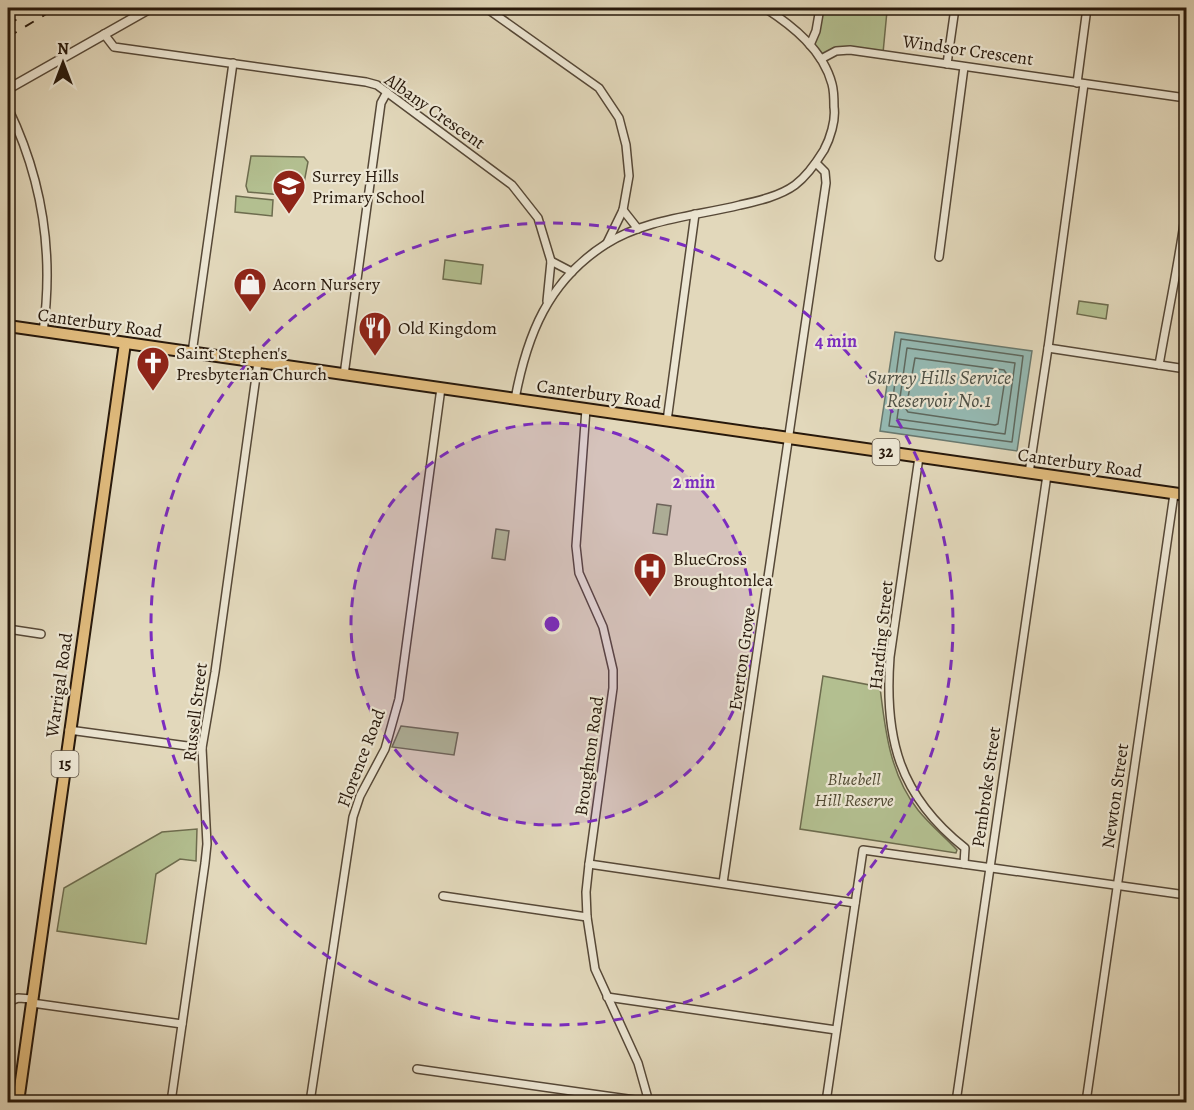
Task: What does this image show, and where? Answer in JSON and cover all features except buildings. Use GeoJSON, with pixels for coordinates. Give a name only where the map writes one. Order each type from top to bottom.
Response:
{"type":"FeatureCollection","features":[{"type":"Feature","properties":{"kind":"main road","name":"Canterbury Road"},"geometry":{"type":"LineString","coordinates":[[8,326],[1186,495]]}},
{"type":"Feature","properties":{"kind":"main road","name":"Warrigal Road"},"geometry":{"type":"LineString","coordinates":[[18,1102],[125,343]]}},
{"type":"Feature","properties":{"kind":"street"},"geometry":{"type":"LineString","coordinates":[[8,89],[151,8]]}},
{"type":"Feature","properties":{"kind":"street"},"geometry":{"type":"LineString","coordinates":[[486,8],[599,88],[619,118],[626,145],[629,176],[622,210],[607,243]]}},
{"type":"Feature","properties":{"kind":"street"},"geometry":{"type":"LineString","coordinates":[[515,399],[522,361],[534,326],[547,304],[572,272],[607,243],[665,220],[764,200],[795,185],[816,163],[828,142],[835,111],[832,85],[821,59],[810,45],[796,31],[765,8]]}},
{"type":"Feature","properties":{"kind":"street"},"geometry":{"type":"LineString","coordinates":[[810,45],[816,31],[820,8]]}},
{"type":"Feature","properties":{"kind":"street"},"geometry":{"type":"LineString","coordinates":[[947,64],[955,8]]}},
{"type":"Feature","properties":{"kind":"street"},"geometry":{"type":"LineString","coordinates":[[1029,473],[1048,348],[1087,8]]}},
{"type":"Feature","properties":{"kind":"street","name":"Albany Crescent"},"geometry":{"type":"LineString","coordinates":[[104,34],[114,47],[366,82],[387,92],[512,184],[538,218],[551,261],[547,304]]}},
{"type":"Feature","properties":{"kind":"street","name":"Windsor Crescent"},"geometry":{"type":"LineString","coordinates":[[821,59],[836,51],[850,50],[1186,98]]}},
{"type":"Feature","properties":{"kind":"street"},"geometry":{"type":"LineString","coordinates":[[192,353],[233,63]]}},
{"type":"Feature","properties":{"kind":"street"},"geometry":{"type":"LineString","coordinates":[[939,257],[964,67]]}},
{"type":"Feature","properties":{"kind":"street"},"geometry":{"type":"LineString","coordinates":[[344,375],[381,103],[387,92]]}},
{"type":"Feature","properties":{"kind":"street"},"geometry":{"type":"LineString","coordinates":[[8,108],[22,136],[35,175],[44,218],[49,277],[43,332]]}},
{"type":"Feature","properties":{"kind":"street","name":"Everton Grove"},"geometry":{"type":"LineString","coordinates":[[723,884],[826,183],[825,172],[816,163]]}},
{"type":"Feature","properties":{"kind":"street"},"geometry":{"type":"LineString","coordinates":[[622,210],[638,229]]}},
{"type":"Feature","properties":{"kind":"street"},"geometry":{"type":"LineString","coordinates":[[1159,365],[1171,296],[1179,266],[1186,210]]}},
{"type":"Feature","properties":{"kind":"street"},"geometry":{"type":"LineString","coordinates":[[667,421],[695,214]]}},
{"type":"Feature","properties":{"kind":"street"},"geometry":{"type":"LineString","coordinates":[[551,261],[572,272]]}},
{"type":"Feature","properties":{"kind":"street"},"geometry":{"type":"LineString","coordinates":[[1048,348],[1186,369]]}},
{"type":"Feature","properties":{"kind":"street","name":"Russell Street"},"geometry":{"type":"LineString","coordinates":[[171,1102],[207,844],[202,748],[215,672],[258,362]]}},
{"type":"Feature","properties":{"kind":"street","name":"Florence Road"},"geometry":{"type":"LineString","coordinates":[[310,1102],[353,817],[360,796],[385,749],[399,699],[441,388]]}},
{"type":"Feature","properties":{"kind":"street","name":"Broughton Road"},"geometry":{"type":"LineString","coordinates":[[586,409],[576,546],[579,573],[603,627],[613,670],[613,688],[586,892],[587,917],[595,969],[638,1063],[649,1102]]}},
{"type":"Feature","properties":{"kind":"street","name":"Harding Street"},"geometry":{"type":"LineString","coordinates":[[919,457],[890,657],[888,688],[890,718],[896,750],[908,783],[923,808],[945,833],[965,848],[964,864]]}},
{"type":"Feature","properties":{"kind":"street","name":"Pembroke Street"},"geometry":{"type":"LineString","coordinates":[[956,1102],[1047,475]]}},
{"type":"Feature","properties":{"kind":"street","name":"Newton Street"},"geometry":{"type":"LineString","coordinates":[[1086,1102],[1174,494]]}},
{"type":"Feature","properties":{"kind":"street"},"geometry":{"type":"LineString","coordinates":[[8,629],[41,634]]}},
{"type":"Feature","properties":{"kind":"street"},"geometry":{"type":"LineString","coordinates":[[69,730],[202,748]]}},
{"type":"Feature","properties":{"kind":"street"},"geometry":{"type":"LineString","coordinates":[[826,1102],[863,850],[1186,895]]}},
{"type":"Feature","properties":{"kind":"street"},"geometry":{"type":"LineString","coordinates":[[589,864],[855,903]]}},
{"type":"Feature","properties":{"kind":"street"},"geometry":{"type":"LineString","coordinates":[[443,896],[587,917]]}},
{"type":"Feature","properties":{"kind":"street"},"geometry":{"type":"LineString","coordinates":[[607,997],[836,1030]]}},
{"type":"Feature","properties":{"kind":"street"},"geometry":{"type":"LineString","coordinates":[[8,1002],[18,998],[182,1024]]}},
{"type":"Feature","properties":{"kind":"street"},"geometry":{"type":"LineString","coordinates":[[417,1070],[649,1102]]}},
{"type":"Feature","properties":{"kind":"green space"},"geometry":{"type":"Polygon","coordinates":[[[821,8],[864,8],[887,11],[883,53],[852,49],[821,57],[813,44],[821,8]]]}},
{"type":"Feature","properties":{"kind":"green space"},"geometry":{"type":"Polygon","coordinates":[[[251,156],[304,157],[308,162],[303,188],[294,196],[248,192],[246,186],[251,156]]]}},
{"type":"Feature","properties":{"kind":"green space"},"geometry":{"type":"Polygon","coordinates":[[[236,196],[273,200],[272,216],[235,212],[236,196]]]}},
{"type":"Feature","properties":{"kind":"green space"},"geometry":{"type":"Polygon","coordinates":[[[445,260],[483,265],[481,284],[443,279],[445,260]]]}},
{"type":"Feature","properties":{"kind":"green space"},"geometry":{"type":"Polygon","coordinates":[[[1079,301],[1108,305],[1106,319],[1077,314],[1079,301]]]}},
{"type":"Feature","properties":{"kind":"green space"},"geometry":{"type":"Polygon","coordinates":[[[657,504],[671,506],[667,535],[653,533],[657,504]]]}},
{"type":"Feature","properties":{"kind":"green space"},"geometry":{"type":"Polygon","coordinates":[[[496,529],[509,531],[505,560],[492,558],[496,529]]]}},
{"type":"Feature","properties":{"kind":"green space","name":"Bluebell Hill Reserve"},"geometry":{"type":"Polygon","coordinates":[[[823,676],[880,687],[890,752],[901,782],[918,810],[957,850],[956,853],[800,829],[823,676]]]}},
{"type":"Feature","properties":{"kind":"green space"},"geometry":{"type":"Polygon","coordinates":[[[401,726],[458,733],[454,755],[392,747],[401,726]]]}},
{"type":"Feature","properties":{"kind":"green space"},"geometry":{"type":"Polygon","coordinates":[[[197,829],[196,861],[180,859],[156,874],[146,944],[57,931],[64,888],[162,832],[197,829]]]}},
{"type":"Feature","properties":{"kind":"water","name":"Surrey Hills Service Reservoir No.1"},"geometry":{"type":"Polygon","coordinates":[[[895,332],[1032,351],[1017,451],[880,431],[895,332]]]}},
{"type":"Feature","properties":{"kind":"railway"},"geometry":{"type":"LineString","coordinates":[[8,25],[34,8]]}},
{"type":"Feature","properties":{"kind":"railway"},"geometry":{"type":"LineString","coordinates":[[8,37],[56,8]]}},
{"type":"Feature","properties":{"kind":"place","name":"Surrey Hills Primary School"},"geometry":{"type":"Point","coordinates":[289,215]}},
{"type":"Feature","properties":{"kind":"place","name":"Acorn Nursery"},"geometry":{"type":"Point","coordinates":[250,313]}},
{"type":"Feature","properties":{"kind":"place","name":"Old Kingdom"},"geometry":{"type":"Point","coordinates":[375,357]}},
{"type":"Feature","properties":{"kind":"place","name":"Saint Stephen's Presbyterian Church"},"geometry":{"type":"Point","coordinates":[153,392]}},
{"type":"Feature","properties":{"kind":"place","name":"BlueCross Broughtonlea"},"geometry":{"type":"Point","coordinates":[650,598]}}]}
